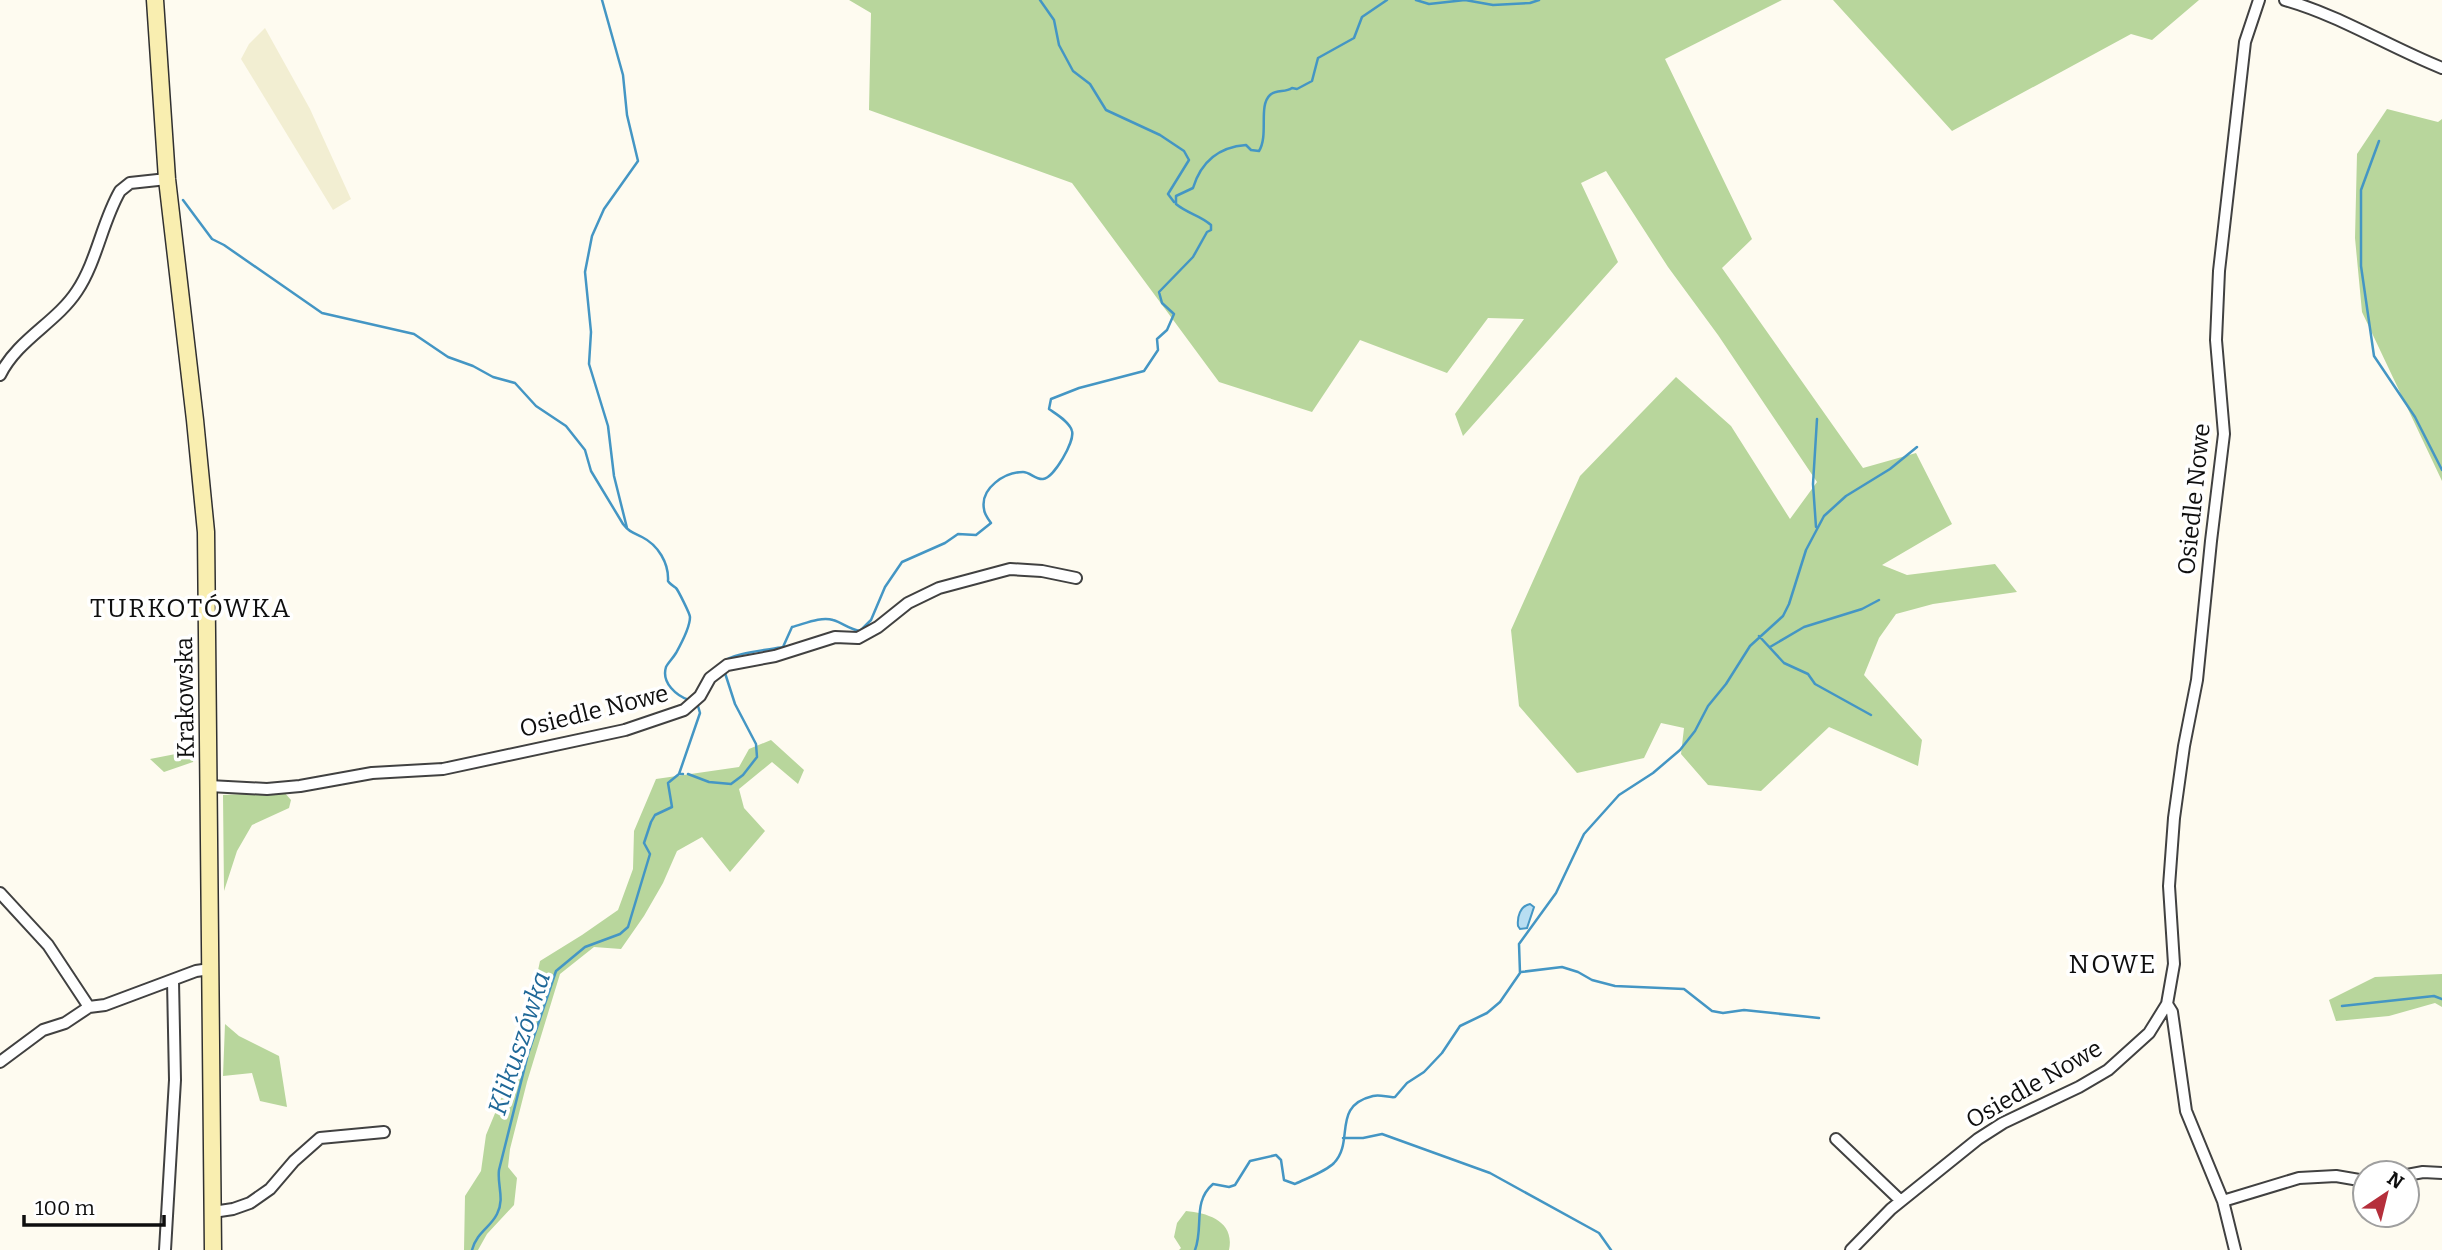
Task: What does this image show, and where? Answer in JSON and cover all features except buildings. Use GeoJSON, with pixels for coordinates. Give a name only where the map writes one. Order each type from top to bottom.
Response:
{"type":"FeatureCollection","features":[{"type":"Feature","properties":{"kind":"main road","name":"Krakowska"},"geometry":{"type":"LineString","coordinates":[[155,0],[167,179],[193,395],[205,532],[213,1250]]}},
{"type":"Feature","properties":{"kind":"street","name":"Osiedle Nowe"},"geometry":{"type":"LineString","coordinates":[[1851,1250],[1901,1201],[1989,1131],[2108,1070],[2149,1033],[2167,1004],[2174,964],[2169,886],[2174,818],[2197,680],[2224,434],[2216,340],[2219,271],[2245,42],[2259,0]]}},
{"type":"Feature","properties":{"kind":"street"},"geometry":{"type":"LineString","coordinates":[[2285,0],[2335,17],[2442,68]]}},
{"type":"Feature","properties":{"kind":"street"},"geometry":{"type":"LineString","coordinates":[[0,375],[6,362],[20,346],[66,306],[79,289],[120,191],[130,183],[167,179]]}},
{"type":"Feature","properties":{"kind":"street","name":"Osiedle Nowe"},"geometry":{"type":"LineString","coordinates":[[209,786],[267,789],[372,774],[443,769],[625,730],[676,714],[694,703],[710,678],[727,665],[775,656],[835,637],[858,638],[908,603],[939,588],[1010,569],[1042,571],[1076,578]]}},
{"type":"Feature","properties":{"kind":"street"},"geometry":{"type":"LineString","coordinates":[[0,892],[48,945],[89,1007]]}},
{"type":"Feature","properties":{"kind":"street"},"geometry":{"type":"LineString","coordinates":[[0,1062],[43,1030],[65,1023],[89,1007],[105,1005],[196,971],[211,969]]}},
{"type":"Feature","properties":{"kind":"street"},"geometry":{"type":"LineString","coordinates":[[165,1250],[175,1080],[173,981]]}},
{"type":"Feature","properties":{"kind":"street","name":"Osiedle Nowe"},"geometry":{"type":"LineString","coordinates":[[2167,1004],[2172,1012],[2186,1111],[2223,1201],[2235,1250]]}},
{"type":"Feature","properties":{"kind":"street"},"geometry":{"type":"LineString","coordinates":[[213,1212],[250,1203],[270,1189],[303,1152],[320,1138],[384,1132]]}},
{"type":"Feature","properties":{"kind":"street"},"geometry":{"type":"LineString","coordinates":[[1836,1139],[1901,1201]]}},
{"type":"Feature","properties":{"kind":"street"},"geometry":{"type":"LineString","coordinates":[[2421,1172],[2442,1173]]}},
{"type":"Feature","properties":{"kind":"street"},"geometry":{"type":"LineString","coordinates":[[2223,1201],[2299,1178],[2336,1176],[2351,1179]]}},
{"type":"Feature","properties":{"kind":"shaded area"},"geometry":{"type":"Polygon","coordinates":[[[265,28],[310,109],[351,199],[333,210],[241,59],[249,44],[265,28]]]}},
{"type":"Feature","properties":{"kind":"green space"},"geometry":{"type":"Polygon","coordinates":[[[849,0],[1782,0],[1665,59],[1752,239],[1722,268],[1863,468],[1916,453],[1952,524],[1882,565],[1907,575],[1995,564],[2017,592],[1933,604],[1896,614],[1879,638],[1864,675],[1922,740],[1918,766],[1829,727],[1761,791],[1708,785],[1681,754],[1684,728],[1661,723],[1644,758],[1577,773],[1519,706],[1511,630],[1580,476],[1676,377],[1731,426],[1790,519],[1817,482],[1718,335],[1668,267],[1606,171],[1581,183],[1618,262],[1463,436],[1455,414],[1524,319],[1488,318],[1447,373],[1360,340],[1312,412],[1219,382],[1072,183],[869,110],[871,13],[849,0]]]}},
{"type":"Feature","properties":{"kind":"green space"},"geometry":{"type":"Polygon","coordinates":[[[1833,0],[2199,0],[2152,40],[2131,34],[1952,131],[1833,0]]]}},
{"type":"Feature","properties":{"kind":"green space"},"geometry":{"type":"Polygon","coordinates":[[[2387,109],[2438,122],[2442,119],[2442,481],[2362,312],[2355,238],[2357,154],[2387,109]]]}},
{"type":"Feature","properties":{"kind":"green space"},"geometry":{"type":"Polygon","coordinates":[[[771,740],[804,770],[798,784],[772,762],[739,789],[744,808],[765,831],[730,872],[702,837],[677,851],[663,883],[621,949],[594,947],[560,974],[510,1149],[508,1167],[517,1178],[514,1205],[487,1234],[478,1250],[464,1250],[465,1196],[481,1171],[486,1135],[503,1094],[531,1003],[540,961],[618,910],[633,869],[634,831],[656,779],[739,767],[749,749],[771,740]]]}},
{"type":"Feature","properties":{"kind":"green space"},"geometry":{"type":"Polygon","coordinates":[[[196,750],[193,762],[164,772],[150,759],[196,750]]]}},
{"type":"Feature","properties":{"kind":"green space"},"geometry":{"type":"Polygon","coordinates":[[[284,792],[291,800],[289,808],[252,825],[237,851],[224,891],[223,795],[284,792]]]}},
{"type":"Feature","properties":{"kind":"green space"},"geometry":{"type":"Polygon","coordinates":[[[2442,974],[2442,1007],[2435,1003],[2389,1016],[2336,1021],[2329,1000],[2375,977],[2442,974]]]}},
{"type":"Feature","properties":{"kind":"green space"},"geometry":{"type":"Polygon","coordinates":[[[225,1024],[239,1036],[279,1056],[287,1107],[260,1101],[252,1073],[223,1076],[225,1024]]]}},
{"type":"Feature","properties":{"kind":"green space"},"geometry":{"type":"Polygon","coordinates":[[[1186,1211],[1211,1217],[1224,1226],[1230,1240],[1229,1250],[1179,1250],[1181,1248],[1174,1237],[1177,1223],[1186,1211]]]}},
{"type":"Feature","properties":{"kind":"water"},"geometry":{"type":"Polygon","coordinates":[[[1530,904],[1534,907],[1527,928],[1520,929],[1520,912],[1530,904]]]}},
{"type":"Feature","properties":{"kind":"waterway"},"geometry":{"type":"LineString","coordinates":[[602,0],[623,75],[627,115],[638,161],[604,209],[592,236],[585,272],[591,332],[589,364],[608,426],[614,476],[627,528]]}},
{"type":"Feature","properties":{"kind":"waterway"},"geometry":{"type":"LineString","coordinates":[[1040,0],[1054,20],[1059,45],[1073,71],[1090,84],[1106,110],[1160,135],[1184,151],[1189,160],[1168,194],[1174,202]]}},
{"type":"Feature","properties":{"kind":"waterway","name":"Klikuszówka"},"geometry":{"type":"LineString","coordinates":[[722,663],[741,654],[783,647],[792,627],[812,621],[833,620],[860,631],[871,620],[885,587],[902,562],[945,543],[958,534],[976,535],[991,523],[985,512],[984,501],[995,483],[1016,473],[1026,472],[1043,479],[1048,477],[1058,466],[1072,436],[1066,421],[1049,409],[1051,399],[1079,388],[1144,371],[1158,350],[1157,339],[1167,330],[1174,314],[1162,303],[1159,292],[1193,257],[1207,232],[1211,230],[1211,225],[1207,222],[1176,204],[1176,196],[1193,188],[1206,163],[1219,153],[1246,145],[1251,150],[1259,151],[1266,100],[1270,95],[1297,89],[1312,81],[1318,58],[1354,38],[1362,17],[1387,0]]}},
{"type":"Feature","properties":{"kind":"waterway","name":"Klikuszówka"},"geometry":{"type":"LineString","coordinates":[[1416,0],[1429,4],[1465,0],[1493,5],[1539,0]]}},
{"type":"Feature","properties":{"kind":"waterway"},"geometry":{"type":"LineString","coordinates":[[2379,141],[2361,190],[2361,266],[2374,356],[2415,417],[2442,470]]}},
{"type":"Feature","properties":{"kind":"waterway"},"geometry":{"type":"LineString","coordinates":[[183,200],[212,239],[322,313],[414,334],[448,357],[493,377],[515,383],[536,406],[566,426],[585,450],[591,471],[623,524],[630,531],[648,540],[661,555],[667,568],[668,581],[676,588],[686,607],[690,617],[689,626],[665,673],[671,688],[689,700]]}},
{"type":"Feature","properties":{"kind":"waterway"},"geometry":{"type":"LineString","coordinates":[[1816,527],[1813,484],[1817,419]]}},
{"type":"Feature","properties":{"kind":"waterway"},"geometry":{"type":"LineString","coordinates":[[1195,1250],[1200,1207],[1213,1184],[1229,1187],[1235,1185],[1250,1161],[1276,1155],[1281,1160],[1284,1180],[1295,1184],[1326,1169],[1340,1154],[1352,1108],[1360,1101],[1373,1096],[1395,1097],[1442,1053],[1460,1026],[1487,1013],[1500,1002],[1520,973],[1519,944],[1556,893],[1584,834],[1619,795],[1653,773],[1680,750],[1750,646],[1783,616],[1806,550],[1824,516],[1846,496],[1890,469],[1917,447]]}},
{"type":"Feature","properties":{"kind":"waterway"},"geometry":{"type":"LineString","coordinates":[[1770,647],[1804,627],[1862,609],[1879,600]]}},
{"type":"Feature","properties":{"kind":"waterway"},"geometry":{"type":"LineString","coordinates":[[1759,636],[1784,663],[1808,674],[1815,684],[1871,715]]}},
{"type":"Feature","properties":{"kind":"waterway","name":"Klikuszówka"},"geometry":{"type":"LineString","coordinates":[[688,774],[709,782],[731,784],[743,775],[757,757],[756,744],[735,704],[725,673]]}},
{"type":"Feature","properties":{"kind":"waterway"},"geometry":{"type":"LineString","coordinates":[[679,774],[700,713],[695,704]]}},
{"type":"Feature","properties":{"kind":"waterway","name":"Klikuszówka"},"geometry":{"type":"LineString","coordinates":[[472,1250],[499,1208],[499,1170],[528,1054],[556,971],[585,947],[620,934],[628,927],[650,854],[644,843],[651,822],[655,815],[672,807],[668,783],[683,774]]}},
{"type":"Feature","properties":{"kind":"waterway"},"geometry":{"type":"LineString","coordinates":[[1521,972],[1562,967],[1592,980],[1615,986],[1684,989],[1712,1011],[1723,1013],[1744,1010],[1819,1018]]}},
{"type":"Feature","properties":{"kind":"waterway"},"geometry":{"type":"LineString","coordinates":[[2342,1006],[2434,996],[2442,999]]}},
{"type":"Feature","properties":{"kind":"waterway"},"geometry":{"type":"LineString","coordinates":[[1343,1138],[1382,1134],[1490,1173],[1599,1233],[1611,1250]]}},
{"type":"Feature","properties":{"kind":"district","name":"TURKOTÓWKA"},"geometry":{"type":"Point","coordinates":[191,608]}},
{"type":"Feature","properties":{"kind":"district","name":"NOWE"},"geometry":{"type":"Point","coordinates":[2113,964]}}]}
